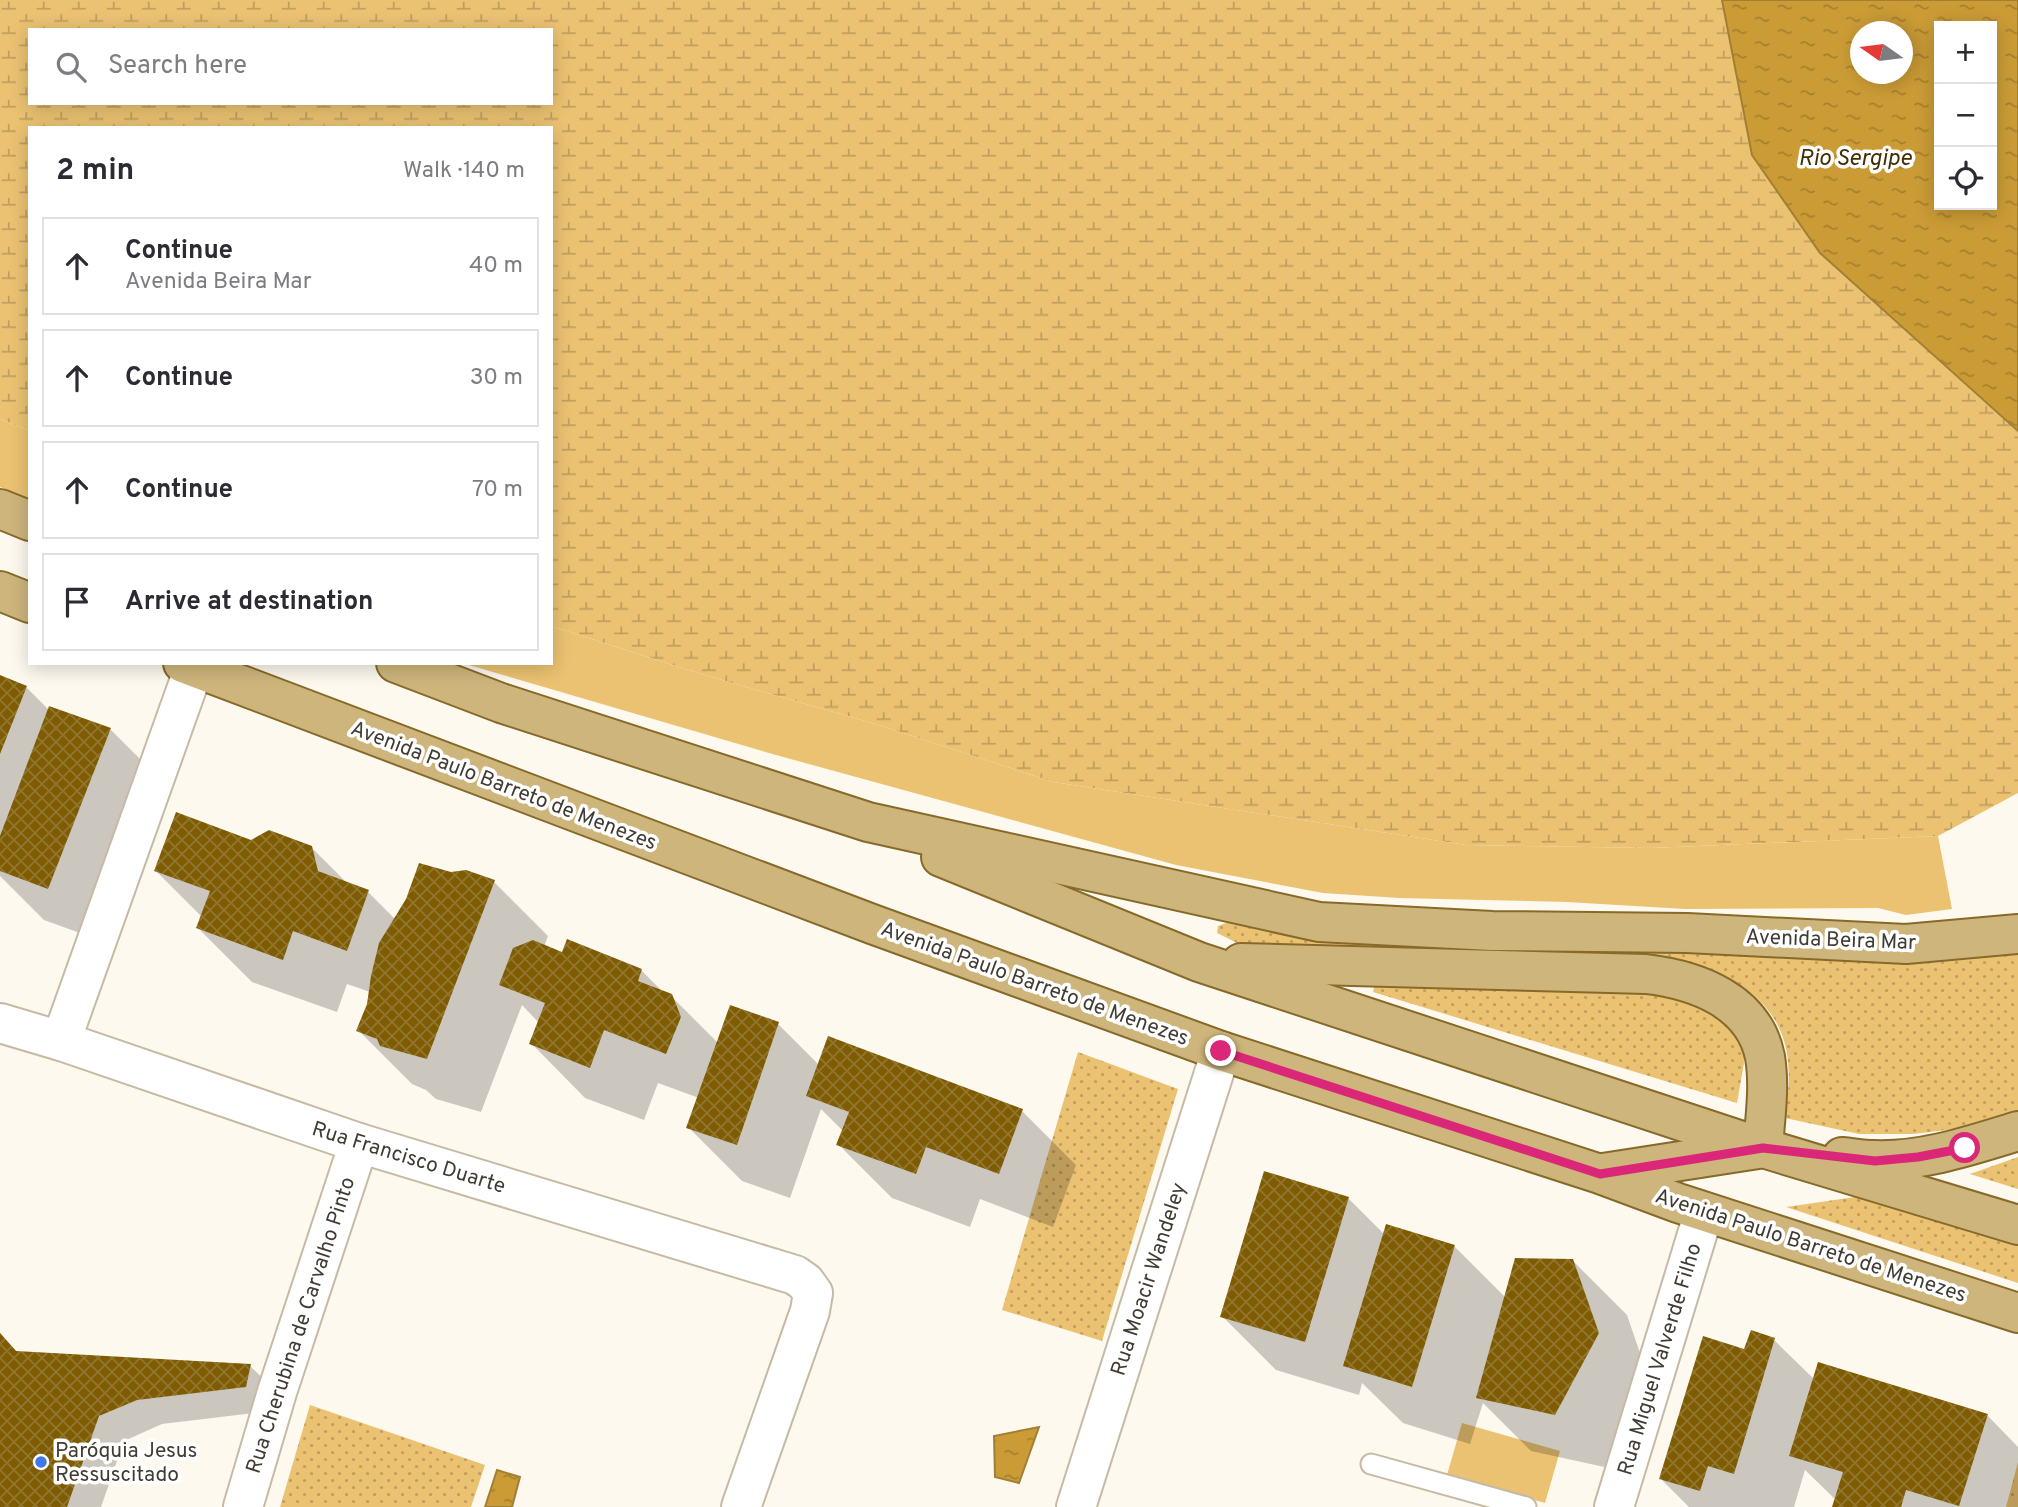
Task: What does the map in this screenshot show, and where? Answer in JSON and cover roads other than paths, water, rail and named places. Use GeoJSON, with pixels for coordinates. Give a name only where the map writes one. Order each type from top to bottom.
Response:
{"type":"FeatureCollection","features":[{"type":"Feature","properties":{"kind":"main road"},"geometry":{"type":"LineString","coordinates":[[0,509],[28,520]]}},
{"type":"Feature","properties":{"kind":"main road"},"geometry":{"type":"LineString","coordinates":[[0,592],[28,602]]}},
{"type":"Feature","properties":{"kind":"main road"},"geometry":{"type":"LineString","coordinates":[[401,665],[501,703],[868,822],[942,857],[1199,961],[1763,1148],[2018,1225]]}},
{"type":"Feature","properties":{"kind":"main road","name":"Avenida Paulo Barreto de Menezes"},"geometry":{"type":"LineString","coordinates":[[189,666],[872,924],[1221,1051],[2018,1314]]}},
{"type":"Feature","properties":{"kind":"main road","name":"Avenida Beira Mar"},"geometry":{"type":"LineString","coordinates":[[868,822],[1319,922],[1492,931],[1687,933],[1906,944],[2018,934]]}},
{"type":"Feature","properties":{"kind":"main road"},"geometry":{"type":"LineString","coordinates":[[1199,961],[1668,976],[1714,992],[1738,1007],[1753,1025],[1765,1056],[1768,1088],[1763,1148]]}},
{"type":"Feature","properties":{"kind":"main road"},"geometry":{"type":"LineString","coordinates":[[1600,1174],[1763,1148],[1875,1161],[1918,1157],[1965,1148],[2018,1131]]}},
{"type":"Feature","properties":{"kind":"street"},"geometry":{"type":"LineString","coordinates":[[61,1041],[189,666]]}},
{"type":"Feature","properties":{"kind":"street","name":"Rua Francisco Duarte"},"geometry":{"type":"LineString","coordinates":[[0,1023],[61,1041],[359,1143],[795,1275],[805,1282],[813,1293],[807,1318],[741,1507]]}},
{"type":"Feature","properties":{"kind":"street","name":"Rua Moacir Wandeley"},"geometry":{"type":"LineString","coordinates":[[1076,1507],[1221,1051]]}},
{"type":"Feature","properties":{"kind":"street","name":"Rua Cherubina de Carvalho Pinto"},"geometry":{"type":"LineString","coordinates":[[243,1507],[277,1392],[359,1143]]}},
{"type":"Feature","properties":{"kind":"street","name":"Rua Miguel Valverde Filho"},"geometry":{"type":"LineString","coordinates":[[1614,1507],[1704,1212]]}},
{"type":"Feature","properties":{"kind":"lane"},"geometry":{"type":"LineString","coordinates":[[1371,1464],[1526,1507]]}},
{"type":"Feature","properties":{"kind":"water","name":"Rio Sergipe"},"geometry":{"type":"Polygon","coordinates":[[[1722,0],[2018,0],[2018,431],[1820,253],[1752,155],[1722,0]]]}},
{"type":"Feature","properties":{"kind":"water"},"geometry":{"type":"Polygon","coordinates":[[[1039,1427],[1019,1483],[995,1477],[994,1436],[1039,1427]]]}},
{"type":"Feature","properties":{"kind":"water"},"geometry":{"type":"Polygon","coordinates":[[[497,1470],[520,1477],[512,1507],[485,1507],[497,1470]]]}},
{"type":"Feature","properties":{"kind":"place","name":"Paróquia Jesus Ressuscitado"},"geometry":{"type":"Point","coordinates":[41,1462]}}]}
